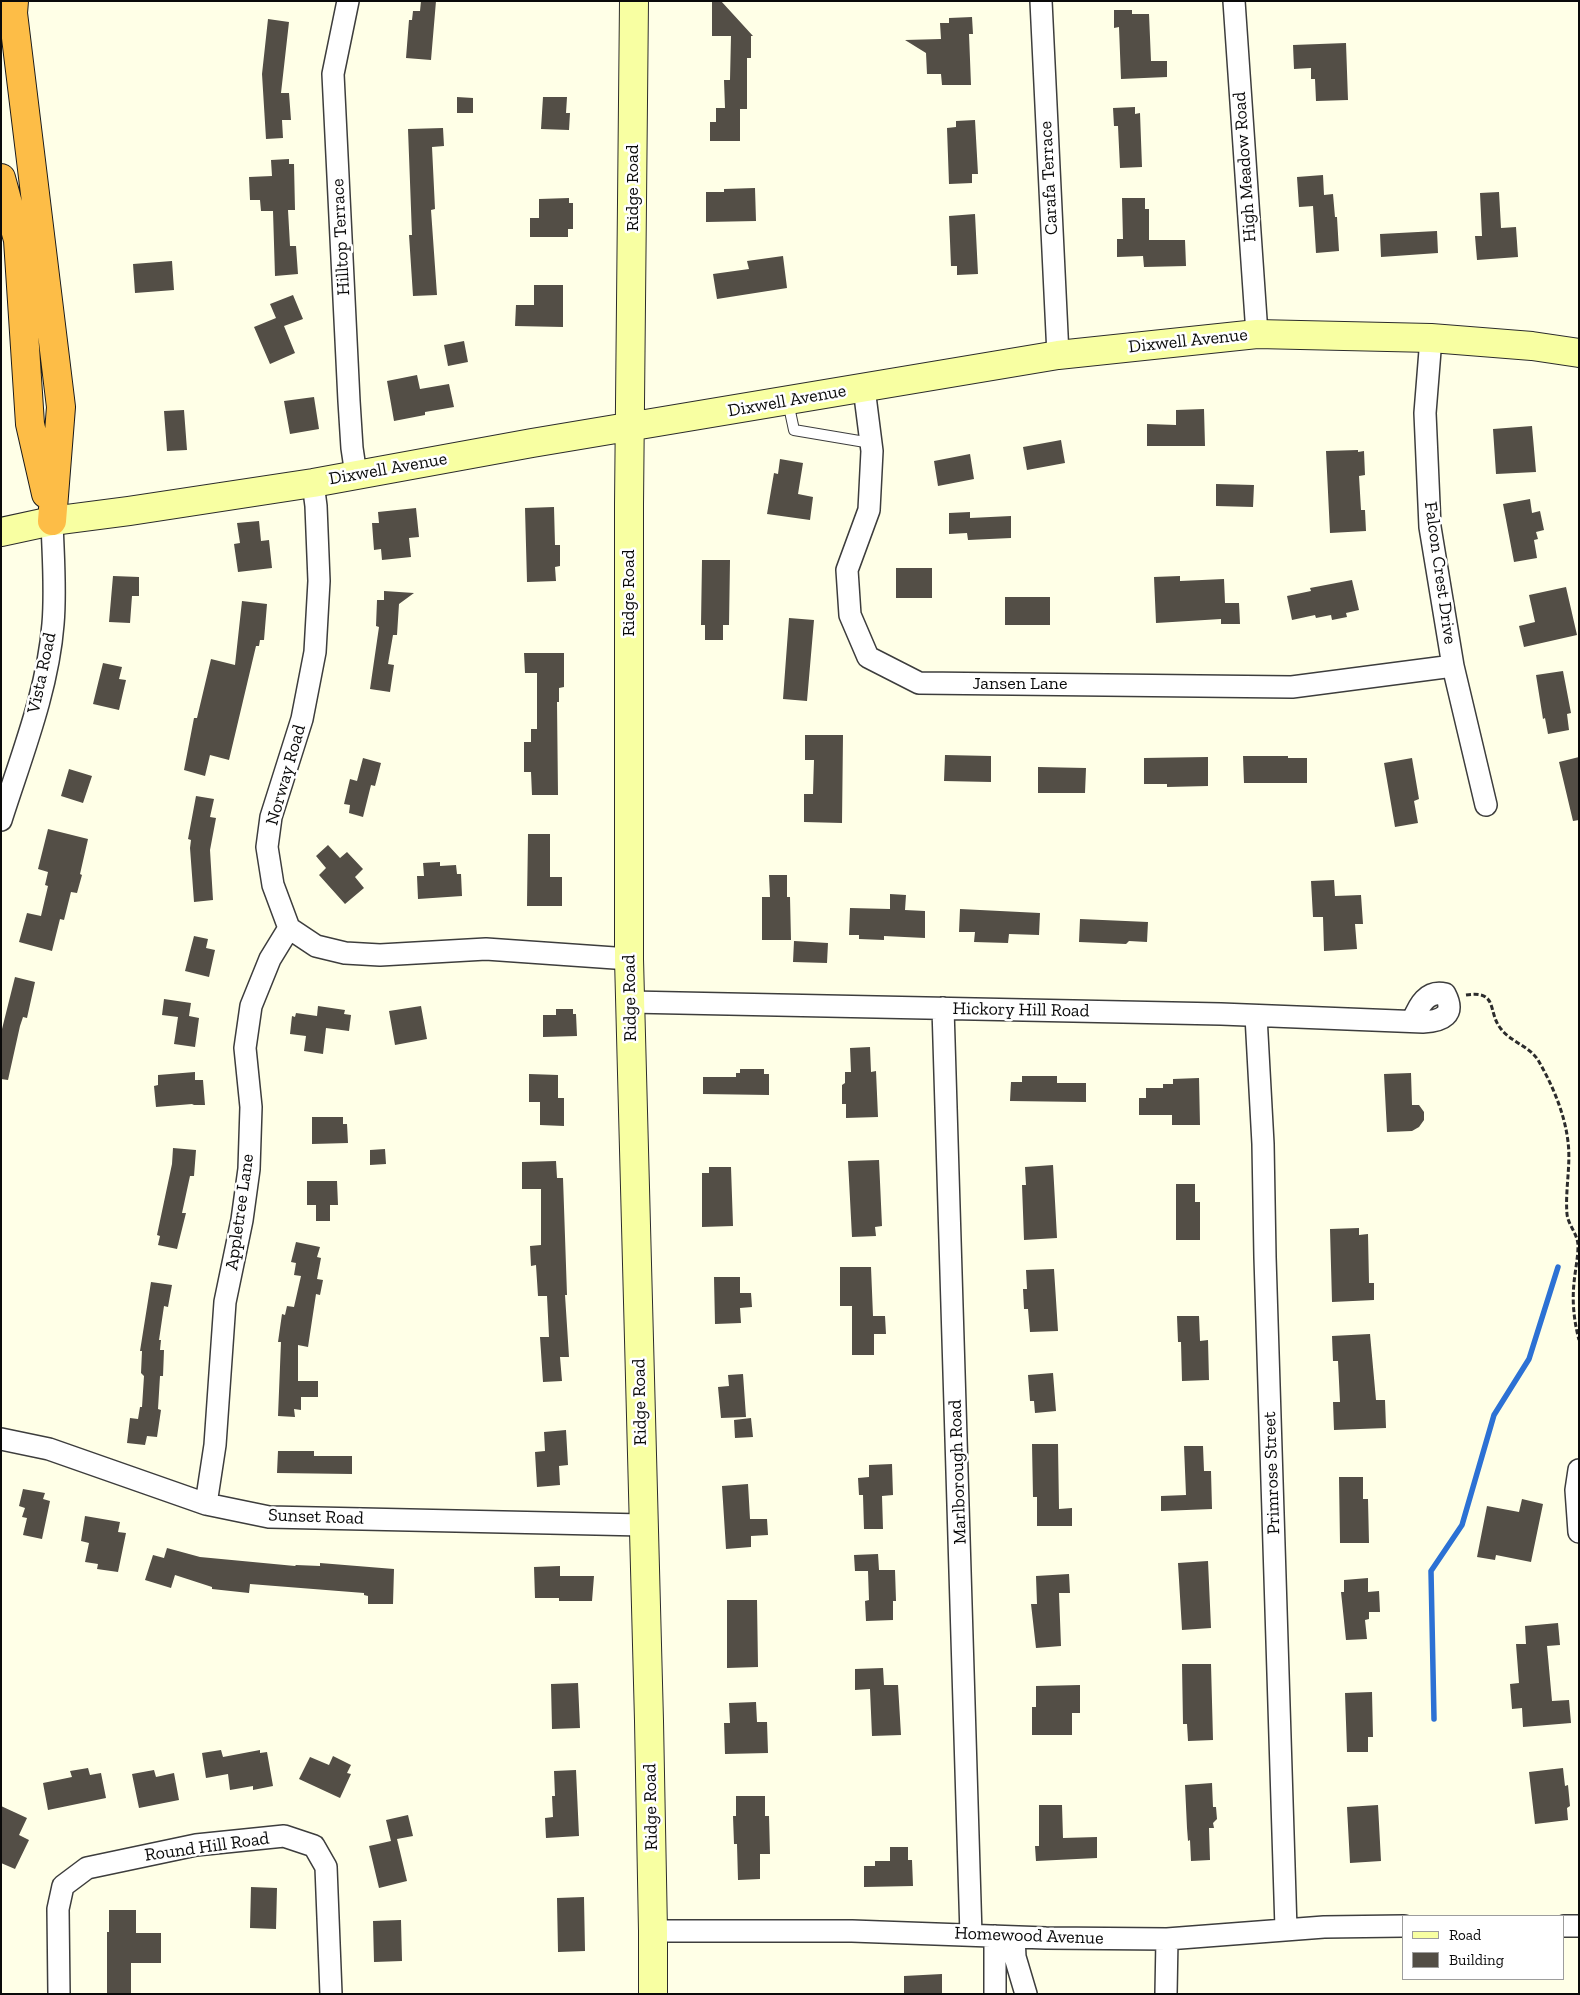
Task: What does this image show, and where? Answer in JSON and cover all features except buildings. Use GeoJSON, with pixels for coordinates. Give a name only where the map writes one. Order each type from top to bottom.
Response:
{"type":"FeatureCollection","features":[{"type":"Feature","properties":{"kind":"highway"},"geometry":{"type":"LineString","coordinates":[[14,1],[14,23],[61,407],[52,521]]}},
{"type":"Feature","properties":{"kind":"highway"},"geometry":{"type":"LineString","coordinates":[[1,178],[18,240],[30,424],[52,521]]}},
{"type":"Feature","properties":{"kind":"main road","name":"Ridge Road"},"geometry":{"type":"LineString","coordinates":[[634,1],[630,427],[629,958],[653,1994]]}},
{"type":"Feature","properties":{"kind":"main road","name":"Dixwell Avenue"},"geometry":{"type":"LineString","coordinates":[[1,532],[52,521],[129,511],[312,482],[1058,355],[1257,334],[1431,338],[1532,346],[1579,353]]}},
{"type":"Feature","properties":{"kind":"street","name":"Hilltop Terrace"},"geometry":{"type":"LineString","coordinates":[[348,1],[333,74],[350,410],[356,474]]}},
{"type":"Feature","properties":{"kind":"street","name":"Carafa Terrace"},"geometry":{"type":"LineString","coordinates":[[1041,1],[1058,355]]}},
{"type":"Feature","properties":{"kind":"street","name":"High Meadow Road"},"geometry":{"type":"LineString","coordinates":[[1234,1],[1257,334]]}},
{"type":"Feature","properties":{"kind":"street","name":"Falcon Crest Drive"},"geometry":{"type":"LineString","coordinates":[[1431,338],[1425,413],[1430,527],[1453,666],[1486,805]]}},
{"type":"Feature","properties":{"kind":"street","name":"Jansen Lane"},"geometry":{"type":"LineString","coordinates":[[864,388],[872,451],[869,510],[847,570],[850,615],[868,656],[919,683],[1292,686],[1453,666]]}},
{"type":"Feature","properties":{"kind":"street","name":"Norway Road"},"geometry":{"type":"LineString","coordinates":[[289,928],[273,886],[267,847],[271,817],[302,719],[315,652],[319,581],[316,506],[312,482]]}},
{"type":"Feature","properties":{"kind":"street","name":"Vista Road"},"geometry":{"type":"LineString","coordinates":[[1,820],[46,674],[53,626],[55,593],[52,521]]}},
{"type":"Feature","properties":{"kind":"street"},"geometry":{"type":"LineString","coordinates":[[289,928],[316,946],[345,954],[380,955],[486,949],[629,958]]}},
{"type":"Feature","properties":{"kind":"street","name":"Appletree Lane"},"geometry":{"type":"LineString","coordinates":[[206,1504],[215,1445],[225,1302],[242,1220],[249,1169],[250,1107],[245,1048],[251,1006],[270,959],[289,928]]}},
{"type":"Feature","properties":{"kind":"street","name":"Hickory Hill Road"},"geometry":{"type":"LineString","coordinates":[[630,1002],[1221,1014],[1437,1021],[1446,1015],[1450,1009],[1449,1001]]}},
{"type":"Feature","properties":{"kind":"street","name":"Marlborough Road"},"geometry":{"type":"LineString","coordinates":[[943,1008],[971,1935]]}},
{"type":"Feature","properties":{"kind":"street","name":"Primrose Street"},"geometry":{"type":"LineString","coordinates":[[1256,1016],[1263,1144],[1265,1268],[1286,1929]]}},
{"type":"Feature","properties":{"kind":"street","name":"Sunset Road"},"geometry":{"type":"LineString","coordinates":[[1,1439],[49,1449],[206,1504],[269,1517],[643,1525]]}},
{"type":"Feature","properties":{"kind":"street"},"geometry":{"type":"LineString","coordinates":[[1579,1470],[1576,1490],[1579,1532]]}},
{"type":"Feature","properties":{"kind":"street","name":"Round Hill Road"},"geometry":{"type":"LineString","coordinates":[[58,1994],[58,1909],[63,1886],[87,1868],[196,1845],[284,1836],[314,1846],[326,1867],[331,1994]]}},
{"type":"Feature","properties":{"kind":"street","name":"Homewood Avenue"},"geometry":{"type":"LineString","coordinates":[[653,1930],[852,1931],[1167,1939],[1286,1929],[1402,1926]]}},
{"type":"Feature","properties":{"kind":"street"},"geometry":{"type":"LineString","coordinates":[[1565,1926],[1579,1926]]}},
{"type":"Feature","properties":{"kind":"street"},"geometry":{"type":"LineString","coordinates":[[995,1994],[1004,1936]]}},
{"type":"Feature","properties":{"kind":"street"},"geometry":{"type":"LineString","coordinates":[[1004,1936],[1015,1957],[1026,1994]]}},
{"type":"Feature","properties":{"kind":"street"},"geometry":{"type":"LineString","coordinates":[[1166,1994],[1167,1939]]}},
{"type":"Feature","properties":{"kind":"lane"},"geometry":{"type":"LineString","coordinates":[[788,401],[794,430],[871,443]]}},
{"type":"Feature","properties":{"kind":"path"},"geometry":{"type":"LineString","coordinates":[[1449,1001],[1467,995],[1478,994],[1487,998],[1492,1003],[1495,1022],[1503,1032],[1524,1045],[1537,1058],[1560,1107],[1568,1142],[1567,1215],[1577,1237],[1578,1247],[1574,1285],[1574,1320],[1579,1340]]}},
{"type":"Feature","properties":{"kind":"waterway"},"geometry":{"type":"LineString","coordinates":[[1434,1719],[1431,1571],[1462,1525],[1494,1415],[1529,1359],[1558,1267]]}}]}
